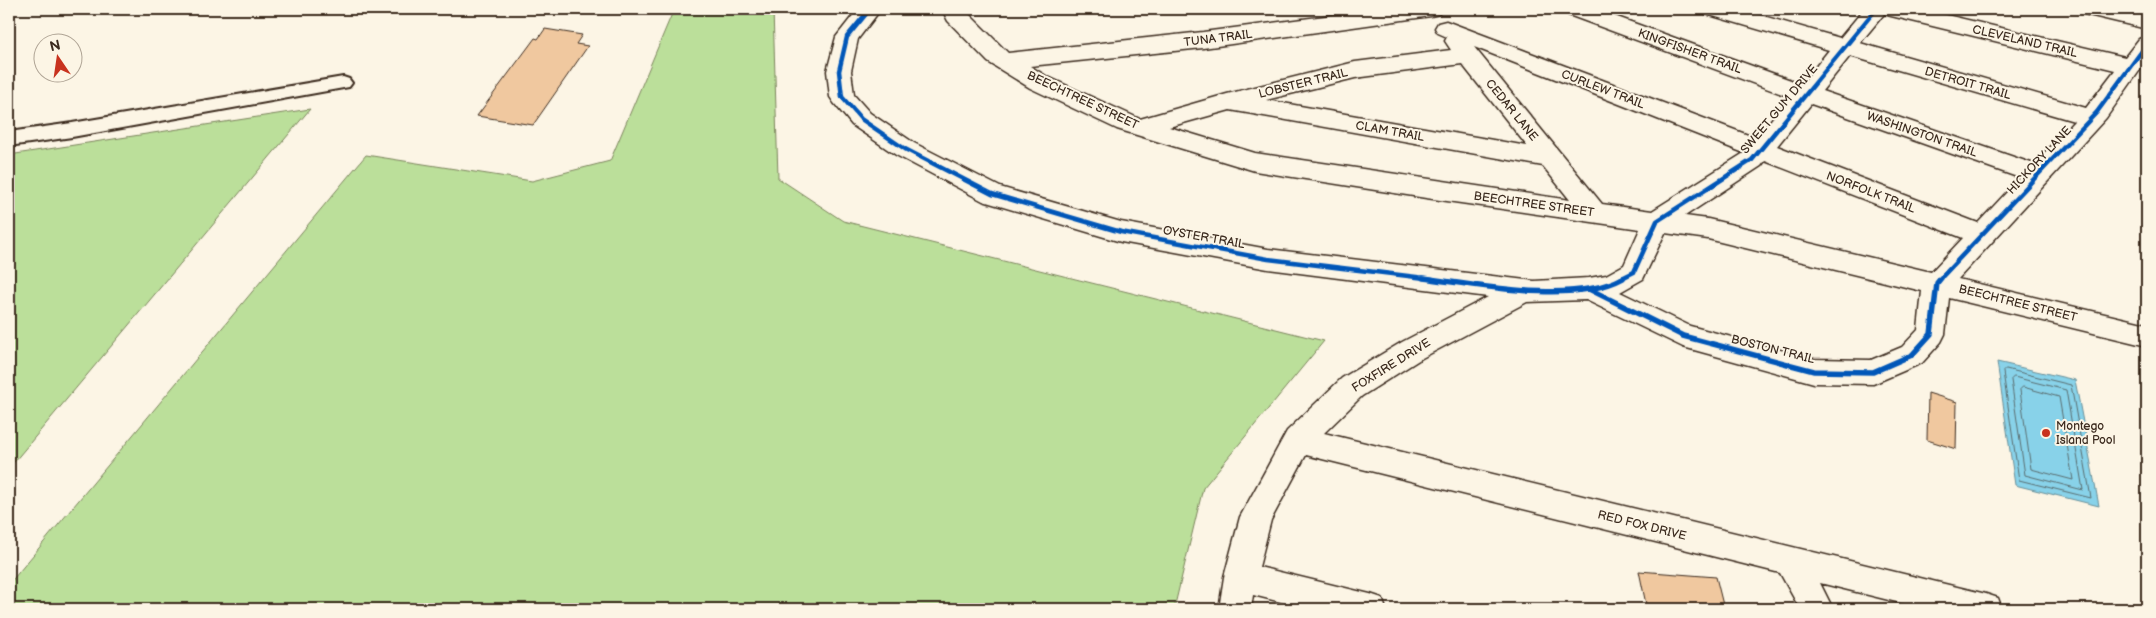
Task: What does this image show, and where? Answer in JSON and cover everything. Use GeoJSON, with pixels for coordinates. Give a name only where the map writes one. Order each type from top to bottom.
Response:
{"type":"FeatureCollection","features":[{"type":"Feature","properties":{"kind":"street","name":"OYSTER TRAIL"},"geometry":{"type":"LineString","coordinates":[[870,9],[847,37],[839,71],[842,97],[861,119],[905,149],[992,194],[1131,234],[1268,259],[1534,292],[1589,289],[1612,284],[1634,272],[1657,221]]}},
{"type":"Feature","properties":{"kind":"street","name":"BEECHTREE STREET"},"geometry":{"type":"LineString","coordinates":[[953,9],[956,16],[996,56],[1038,82],[1126,123],[1255,162],[1426,189],[1708,229],[2147,335]]}},
{"type":"Feature","properties":{"kind":"street","name":"TUNA TRAIL"},"geometry":{"type":"LineString","coordinates":[[1004,61],[1203,40],[1431,9]]}},
{"type":"Feature","properties":{"kind":"street","name":"CEDAR LANE"},"geometry":{"type":"LineString","coordinates":[[1431,9],[1594,212]]}},
{"type":"Feature","properties":{"kind":"street","name":"KINGFISHER TRAIL"},"geometry":{"type":"LineString","coordinates":[[1574,9],[1806,94]]}},
{"type":"Feature","properties":{"kind":"street","name":"DETROIT TRAIL"},"geometry":{"type":"LineString","coordinates":[[1714,9],[2091,118]]}},
{"type":"Feature","properties":{"kind":"street","name":"SWEET GUM DRIVE"},"geometry":{"type":"LineString","coordinates":[[1657,221],[1752,160],[1876,9]]}},
{"type":"Feature","properties":{"kind":"street","name":"CLEVELAND TRAIL"},"geometry":{"type":"LineString","coordinates":[[1891,9],[2131,66]]}},
{"type":"Feature","properties":{"kind":"street"},"geometry":{"type":"LineString","coordinates":[[2092,9],[2147,22]]}},
{"type":"Feature","properties":{"kind":"street","name":"CURLEW TRAIL"},"geometry":{"type":"LineString","coordinates":[[1446,28],[1761,149]]}},
{"type":"Feature","properties":{"kind":"street","name":"HICKORY LANE"},"geometry":{"type":"LineString","coordinates":[[1937,283],[2091,118],[2147,44]]}},
{"type":"Feature","properties":{"kind":"street","name":"LOBSTER TRAIL"},"geometry":{"type":"LineString","coordinates":[[1140,127],[1227,102],[1355,70],[1468,56]]}},
{"type":"Feature","properties":{"kind":"street","name":"WASHINGTON TRAIL"},"geometry":{"type":"LineString","coordinates":[[1806,94],[2038,175]]}},
{"type":"Feature","properties":{"kind":"street","name":"CLAM TRAIL"},"geometry":{"type":"LineString","coordinates":[[1227,102],[1552,159]]}},
{"type":"Feature","properties":{"kind":"street","name":"NORFOLK TRAIL"},"geometry":{"type":"LineString","coordinates":[[1761,149],[1982,235]]}},
{"type":"Feature","properties":{"kind":"street","name":"BOSTON TRAIL"},"geometry":{"type":"LineString","coordinates":[[1589,289],[1683,336],[1814,371],[1873,372],[1912,355],[1931,334],[1937,283]]}},
{"type":"Feature","properties":{"kind":"street","name":"FOXFIRE DRIVE"},"geometry":{"type":"LineString","coordinates":[[1235,609],[1240,576],[1256,517],[1298,440],[1352,388],[1412,350],[1524,291]]}},
{"type":"Feature","properties":{"kind":"street","name":"RED FOX DRIVE"},"geometry":{"type":"LineString","coordinates":[[1298,440],[1986,609]]}},
{"type":"Feature","properties":{"kind":"street"},"geometry":{"type":"LineString","coordinates":[[1791,562],[1817,609]]}},
{"type":"Feature","properties":{"kind":"street"},"geometry":{"type":"LineString","coordinates":[[1240,576],[1370,609]]}},
{"type":"Feature","properties":{"kind":"lane"},"geometry":{"type":"LineString","coordinates":[[9,138],[72,130],[343,83]]}},
{"type":"Feature","properties":{"kind":"green space"},"geometry":{"type":"Polygon","coordinates":[[[674,9],[773,9],[778,178],[843,221],[1324,341],[1203,488],[1174,609],[9,609],[9,584],[366,155],[532,181],[610,161],[674,9]]]}},
{"type":"Feature","properties":{"kind":"green space"},"geometry":{"type":"Polygon","coordinates":[[[310,109],[9,468],[9,155],[310,109]]]}},
{"type":"Feature","properties":{"kind":"water","name":"Montego Island Pool"},"geometry":{"type":"Polygon","coordinates":[[[1997,362],[2075,380],[2099,506],[2015,485],[1997,362]]]}},
{"type":"Feature","properties":{"kind":"building"},"geometry":{"type":"Polygon","coordinates":[[[545,29],[582,35],[576,44],[588,46],[533,125],[477,116],[535,38],[538,39],[545,29]]]}},
{"type":"Feature","properties":{"kind":"building"},"geometry":{"type":"Polygon","coordinates":[[[1928,393],[1957,402],[1956,449],[1927,440],[1928,393]]]}},
{"type":"Feature","properties":{"kind":"building"},"geometry":{"type":"Polygon","coordinates":[[[1639,571],[1716,577],[1724,609],[1647,609],[1639,571]]]}},
{"type":"Feature","properties":{"kind":"cycle path"},"geometry":{"type":"LineString","coordinates":[[870,9],[847,37],[839,71],[842,97],[861,119],[905,149],[992,194],[1121,232],[1268,259],[1534,292],[1589,289],[1612,284],[1634,272],[1657,221],[1752,160],[1876,9]]}},
{"type":"Feature","properties":{"kind":"cycle path"},"geometry":{"type":"LineString","coordinates":[[1589,289],[1683,336],[1814,371],[1873,372],[1912,355],[1931,334],[1937,283],[2097,112],[2147,44]]}},
{"type":"Feature","properties":{"kind":"place","name":"Montego Island Pool"},"geometry":{"type":"Point","coordinates":[2046,433]}}]}
